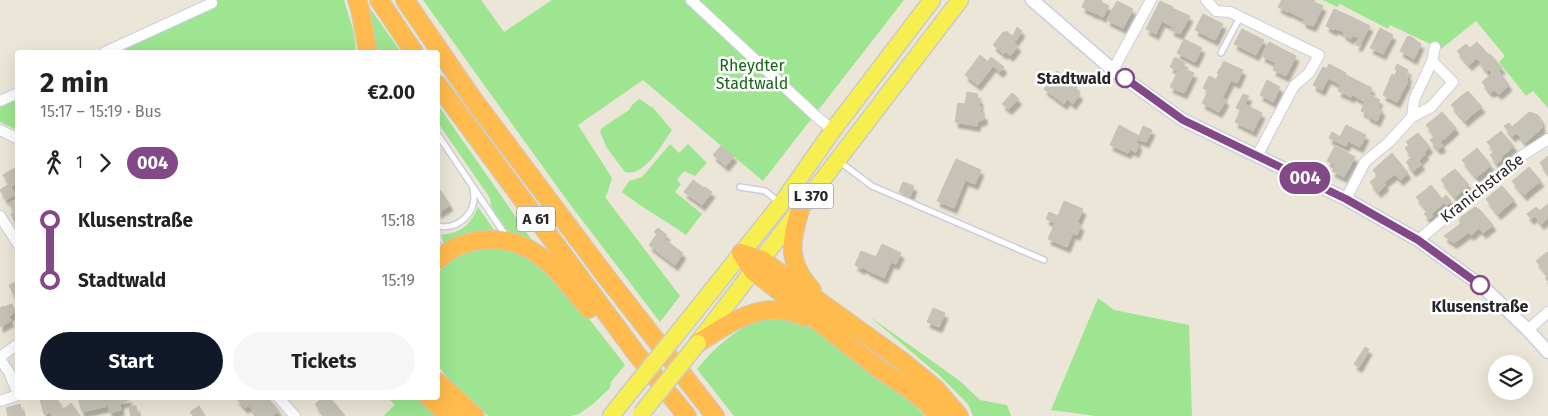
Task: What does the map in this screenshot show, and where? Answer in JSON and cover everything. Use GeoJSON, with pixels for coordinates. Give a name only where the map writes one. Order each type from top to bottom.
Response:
{"type":"FeatureCollection","features":[{"type":"Feature","properties":{"kind":"highway"},"geometry":{"type":"LineString","coordinates":[[357,0],[368,50]]}},
{"type":"Feature","properties":{"kind":"highway"},"geometry":{"type":"LineString","coordinates":[[379,0],[413,50]]}},
{"type":"Feature","properties":{"kind":"highway","name":"A 61"},"geometry":{"type":"LineString","coordinates":[[405,0],[439,50]]}},
{"type":"Feature","properties":{"kind":"highway","name":"A 61"},"geometry":{"type":"LineString","coordinates":[[440,51],[473,99],[605,275],[715,416]]}},
{"type":"Feature","properties":{"kind":"highway","name":"A 61"},"geometry":{"type":"LineString","coordinates":[[440,88],[635,352],[687,416]]}},
{"type":"Feature","properties":{"kind":"highway"},"geometry":{"type":"LineString","coordinates":[[800,210],[793,232],[794,260],[824,316],[880,369],[924,400],[938,416]]}},
{"type":"Feature","properties":{"kind":"highway"},"geometry":{"type":"LineString","coordinates":[[440,253],[477,240],[490,239],[508,240],[531,249],[551,264],[596,317],[635,352]]}},
{"type":"Feature","properties":{"kind":"highway"},"geometry":{"type":"LineString","coordinates":[[741,254],[824,316],[909,367],[936,389],[959,416]]}},
{"type":"Feature","properties":{"kind":"highway"},"geometry":{"type":"LineString","coordinates":[[698,343],[737,319],[765,310],[780,309],[824,316]]}},
{"type":"Feature","properties":{"kind":"highway"},"geometry":{"type":"LineString","coordinates":[[440,384],[475,416]]}},
{"type":"Feature","properties":{"kind":"highway"},"geometry":{"type":"LineString","coordinates":[[453,396],[479,416]]}},
{"type":"Feature","properties":{"kind":"highway"},"geometry":{"type":"LineString","coordinates":[[431,400],[450,416]]}},
{"type":"Feature","properties":{"kind":"main road","name":"L 370"},"geometry":{"type":"LineString","coordinates":[[611,416],[781,204],[833,130],[932,0]]}},
{"type":"Feature","properties":{"kind":"main road","name":"L 370"},"geometry":{"type":"LineString","coordinates":[[641,415],[960,0]]}},
{"type":"Feature","properties":{"kind":"street"},"geometry":{"type":"LineString","coordinates":[[692,0],[760,65],[833,130]]}},
{"type":"Feature","properties":{"kind":"street"},"geometry":{"type":"LineString","coordinates":[[1032,0],[1113,70],[1183,120],[1346,199],[1418,240],[1483,287],[1548,352]]}},
{"type":"Feature","properties":{"kind":"street"},"geometry":{"type":"LineString","coordinates":[[1113,70],[1151,0]]}},
{"type":"Feature","properties":{"kind":"street"},"geometry":{"type":"LineString","coordinates":[[1208,1],[1216,11],[1230,12],[1319,55],[1309,73],[1294,86],[1257,156]]}},
{"type":"Feature","properties":{"kind":"street"},"geometry":{"type":"LineString","coordinates":[[109,50],[212,3]]}},
{"type":"Feature","properties":{"kind":"street"},"geometry":{"type":"LineString","coordinates":[[1412,117],[1414,100],[1432,61],[1435,47]]}},
{"type":"Feature","properties":{"kind":"street"},"geometry":{"type":"LineString","coordinates":[[1346,199],[1365,162],[1389,142],[1412,117],[1432,106],[1453,82],[1432,61]]}},
{"type":"Feature","properties":{"kind":"street"},"geometry":{"type":"LineString","coordinates":[[0,101],[15,94]]}},
{"type":"Feature","properties":{"kind":"street"},"geometry":{"type":"LineString","coordinates":[[0,130],[15,138]]}},
{"type":"Feature","properties":{"kind":"street","name":"Kranichstraße"},"geometry":{"type":"LineString","coordinates":[[1418,240],[1523,155],[1548,139]]}},
{"type":"Feature","properties":{"kind":"street"},"geometry":{"type":"LineString","coordinates":[[0,216],[15,239]]}},
{"type":"Feature","properties":{"kind":"street"},"geometry":{"type":"LineString","coordinates":[[1528,330],[1548,312]]}},
{"type":"Feature","properties":{"kind":"street"},"geometry":{"type":"LineString","coordinates":[[15,346],[0,358],[9,372],[15,387]]}},
{"type":"Feature","properties":{"kind":"street"},"geometry":{"type":"LineString","coordinates":[[0,401],[15,396]]}},
{"type":"Feature","properties":{"kind":"street"},"geometry":{"type":"LineString","coordinates":[[281,400],[295,416]]}},
{"type":"Feature","properties":{"kind":"lane"},"geometry":{"type":"LineString","coordinates":[[1221,52],[1240,17]]}},
{"type":"Feature","properties":{"kind":"lane"},"geometry":{"type":"LineString","coordinates":[[440,138],[508,240]]}},
{"type":"Feature","properties":{"kind":"lane"},"geometry":{"type":"LineString","coordinates":[[837,161],[872,186],[1042,258]]}},
{"type":"Feature","properties":{"kind":"lane"},"geometry":{"type":"LineString","coordinates":[[440,226],[454,226],[460,223],[473,208],[475,200],[471,185]]}},
{"type":"Feature","properties":{"kind":"lane"},"geometry":{"type":"LineString","coordinates":[[740,187],[765,191],[781,204]]}},
{"type":"Feature","properties":{"kind":"green space"},"geometry":{"type":"Polygon","coordinates":[[[213,0],[344,0],[354,33],[356,50],[112,50],[213,0]]]}},
{"type":"Feature","properties":{"kind":"green space"},"geometry":{"type":"Polygon","coordinates":[[[364,0],[400,50],[373,49],[364,0]]]}},
{"type":"Feature","properties":{"kind":"green space","name":"Rheydter Stadtwald"},"geometry":{"type":"Polygon","coordinates":[[[423,0],[481,0],[504,32],[552,0],[904,0],[763,181],[643,80],[578,125],[612,178],[605,197],[680,296],[660,322],[569,203],[423,0]]]}},
{"type":"Feature","properties":{"kind":"green space"},"geometry":{"type":"Polygon","coordinates":[[[1323,0],[1548,0],[1548,108],[1533,91],[1526,96],[1499,62],[1505,56],[1476,21],[1441,49],[1390,25],[1388,29],[1340,4],[1337,7],[1323,0]]]}},
{"type":"Feature","properties":{"kind":"green space"},"geometry":{"type":"Polygon","coordinates":[[[15,96],[15,129],[0,122],[0,104],[15,96]]]}},
{"type":"Feature","properties":{"kind":"green space"},"geometry":{"type":"Polygon","coordinates":[[[639,99],[653,108],[672,130],[646,165],[639,170],[625,172],[607,148],[600,132],[602,128],[629,110],[639,99]]]}},
{"type":"Feature","properties":{"kind":"green space"},"geometry":{"type":"Polygon","coordinates":[[[440,108],[536,246],[516,238],[506,229],[491,206],[490,198],[440,126],[440,108]]]}},
{"type":"Feature","properties":{"kind":"green space"},"geometry":{"type":"Polygon","coordinates":[[[670,144],[679,153],[688,144],[707,163],[695,176],[684,171],[677,180],[681,184],[675,192],[702,214],[686,235],[622,192],[629,181],[642,177],[670,144]]]}},
{"type":"Feature","properties":{"kind":"green space"},"geometry":{"type":"Polygon","coordinates":[[[478,207],[497,234],[445,248],[441,235],[459,230],[468,224],[478,207]]]}},
{"type":"Feature","properties":{"kind":"green space"},"geometry":{"type":"Polygon","coordinates":[[[483,248],[499,248],[526,256],[558,279],[625,365],[611,382],[610,388],[593,404],[579,414],[570,416],[488,416],[453,384],[440,368],[440,271],[458,256],[483,248]]]}},
{"type":"Feature","properties":{"kind":"green space"},"geometry":{"type":"Polygon","coordinates":[[[1098,298],[1114,310],[1189,325],[1192,416],[1096,416],[1051,410],[1098,298]]]}},
{"type":"Feature","properties":{"kind":"green space"},"geometry":{"type":"Polygon","coordinates":[[[869,316],[960,381],[980,400],[1007,405],[1011,416],[973,416],[968,404],[939,375],[869,316]]]}},
{"type":"Feature","properties":{"kind":"green space"},"geometry":{"type":"Polygon","coordinates":[[[764,317],[794,319],[820,333],[901,393],[925,416],[734,416],[697,369],[727,339],[744,327],[764,317]]]}},
{"type":"Feature","properties":{"kind":"green space"},"geometry":{"type":"Polygon","coordinates":[[[390,400],[421,400],[439,416],[384,415],[395,405],[390,400]]]}},
{"type":"Feature","properties":{"kind":"building"},"geometry":{"type":"Polygon","coordinates":[[[1085,0],[1102,0],[1096,14],[1082,7],[1085,0]]]}},
{"type":"Feature","properties":{"kind":"building"},"geometry":{"type":"Polygon","coordinates":[[[1282,0],[1294,0],[1288,12],[1278,7],[1282,0]]]}},
{"type":"Feature","properties":{"kind":"building"},"geometry":{"type":"Polygon","coordinates":[[[1294,0],[1304,0],[1296,15],[1288,11],[1294,0]]]}},
{"type":"Feature","properties":{"kind":"building"},"geometry":{"type":"Polygon","coordinates":[[[1304,0],[1315,0],[1314,2],[1323,6],[1313,26],[1303,22],[1304,19],[1296,15],[1304,0]]]}},
{"type":"Feature","properties":{"kind":"building"},"geometry":{"type":"Polygon","coordinates":[[[1117,1],[1133,9],[1123,28],[1107,20],[1117,1]]]}},
{"type":"Feature","properties":{"kind":"building"},"geometry":{"type":"Polygon","coordinates":[[[1160,1],[1190,16],[1180,34],[1171,30],[1173,27],[1162,21],[1159,27],[1149,23],[1160,1]]]}},
{"type":"Feature","properties":{"kind":"building"},"geometry":{"type":"Polygon","coordinates":[[[1101,2],[1109,6],[1103,17],[1096,13],[1101,2]]]}},
{"type":"Feature","properties":{"kind":"building"},"geometry":{"type":"Polygon","coordinates":[[[1334,9],[1352,17],[1344,32],[1326,26],[1334,9]]]}},
{"type":"Feature","properties":{"kind":"building"},"geometry":{"type":"Polygon","coordinates":[[[1203,14],[1223,24],[1215,40],[1195,30],[1203,14]]]}},
{"type":"Feature","properties":{"kind":"building"},"geometry":{"type":"Polygon","coordinates":[[[1352,17],[1370,26],[1359,46],[1356,45],[1359,38],[1353,35],[1351,39],[1343,34],[1352,17]]]}},
{"type":"Feature","properties":{"kind":"building"},"geometry":{"type":"Polygon","coordinates":[[[1149,23],[1159,27],[1156,34],[1146,29],[1149,23]]]}},
{"type":"Feature","properties":{"kind":"building"},"geometry":{"type":"Polygon","coordinates":[[[1017,27],[1022,31],[1015,41],[1004,33],[1006,31],[1013,36],[1017,27]]]}},
{"type":"Feature","properties":{"kind":"building"},"geometry":{"type":"Polygon","coordinates":[[[1380,28],[1393,35],[1383,54],[1370,48],[1380,28]]]}},
{"type":"Feature","properties":{"kind":"building"},"geometry":{"type":"Polygon","coordinates":[[[1242,29],[1264,40],[1256,55],[1234,44],[1242,29]]]}},
{"type":"Feature","properties":{"kind":"building"},"geometry":{"type":"Polygon","coordinates":[[[1003,32],[1014,40],[1013,42],[1018,46],[1010,56],[1006,52],[1004,54],[993,45],[1003,32]]]}},
{"type":"Feature","properties":{"kind":"building"},"geometry":{"type":"Polygon","coordinates":[[[1410,36],[1421,44],[1414,59],[1400,51],[1407,37],[1410,36]]]}},
{"type":"Feature","properties":{"kind":"building"},"geometry":{"type":"Polygon","coordinates":[[[1184,39],[1202,48],[1195,62],[1177,53],[1184,39]]]}},
{"type":"Feature","properties":{"kind":"building"},"geometry":{"type":"Polygon","coordinates":[[[1269,42],[1296,56],[1286,76],[1273,70],[1276,63],[1262,56],[1269,42]]]}},
{"type":"Feature","properties":{"kind":"building"},"geometry":{"type":"Polygon","coordinates":[[[1477,42],[1489,55],[1480,62],[1477,58],[1469,65],[1457,51],[1466,44],[1470,48],[1477,42]]]}},
{"type":"Feature","properties":{"kind":"building"},"geometry":{"type":"Polygon","coordinates":[[[1490,54],[1497,62],[1487,71],[1480,63],[1490,54]]]}},
{"type":"Feature","properties":{"kind":"building"},"geometry":{"type":"Polygon","coordinates":[[[980,55],[993,66],[978,85],[965,75],[980,55]]]}},
{"type":"Feature","properties":{"kind":"building"},"geometry":{"type":"Polygon","coordinates":[[[991,57],[1004,67],[1000,72],[988,61],[991,57]]]}},
{"type":"Feature","properties":{"kind":"building"},"geometry":{"type":"Polygon","coordinates":[[[1175,57],[1185,63],[1183,68],[1180,67],[1178,71],[1170,67],[1175,57]]]}},
{"type":"Feature","properties":{"kind":"building"},"geometry":{"type":"Polygon","coordinates":[[[1223,62],[1243,70],[1237,83],[1231,80],[1228,86],[1216,80],[1219,74],[1217,73],[1223,62]]]}},
{"type":"Feature","properties":{"kind":"building"},"geometry":{"type":"Polygon","coordinates":[[[1497,62],[1502,68],[1492,73],[1489,69],[1497,62]]]}},
{"type":"Feature","properties":{"kind":"building"},"geometry":{"type":"Polygon","coordinates":[[[1329,64],[1346,73],[1341,85],[1328,78],[1322,90],[1313,85],[1323,67],[1327,69],[1329,64]]]}},
{"type":"Feature","properties":{"kind":"building"},"geometry":{"type":"Polygon","coordinates":[[[1397,64],[1408,70],[1406,75],[1395,69],[1397,64]]]}},
{"type":"Feature","properties":{"kind":"building"},"geometry":{"type":"Polygon","coordinates":[[[1180,67],[1194,73],[1184,93],[1170,87],[1180,67]]]}},
{"type":"Feature","properties":{"kind":"building"},"geometry":{"type":"Polygon","coordinates":[[[1497,69],[1509,85],[1499,94],[1494,90],[1491,92],[1488,90],[1482,82],[1497,69]]]}},
{"type":"Feature","properties":{"kind":"building"},"geometry":{"type":"Polygon","coordinates":[[[1397,70],[1409,76],[1406,81],[1395,75],[1397,70]]]}},
{"type":"Feature","properties":{"kind":"building"},"geometry":{"type":"Polygon","coordinates":[[[1057,71],[1077,87],[1074,90],[1080,94],[1073,104],[1067,99],[1064,104],[1044,89],[1057,71]]]}},
{"type":"Feature","properties":{"kind":"building"},"geometry":{"type":"Polygon","coordinates":[[[1392,74],[1408,81],[1397,102],[1383,95],[1392,74]]]}},
{"type":"Feature","properties":{"kind":"building"},"geometry":{"type":"Polygon","coordinates":[[[1346,75],[1372,88],[1365,102],[1353,95],[1351,97],[1338,91],[1346,75]]]}},
{"type":"Feature","properties":{"kind":"building"},"geometry":{"type":"Polygon","coordinates":[[[1209,76],[1215,79],[1209,91],[1203,88],[1209,76]]]}},
{"type":"Feature","properties":{"kind":"building"},"geometry":{"type":"Polygon","coordinates":[[[1215,79],[1228,86],[1222,98],[1226,100],[1219,112],[1202,103],[1215,79]]]}},
{"type":"Feature","properties":{"kind":"building"},"geometry":{"type":"Polygon","coordinates":[[[1267,80],[1280,87],[1273,102],[1260,95],[1267,80]]]}},
{"type":"Feature","properties":{"kind":"building"},"geometry":{"type":"Polygon","coordinates":[[[1468,91],[1482,107],[1473,114],[1460,97],[1468,91]]]}},
{"type":"Feature","properties":{"kind":"building"},"geometry":{"type":"Polygon","coordinates":[[[967,92],[978,94],[976,106],[965,104],[967,92]]]}},
{"type":"Feature","properties":{"kind":"building"},"geometry":{"type":"Polygon","coordinates":[[[1012,93],[1019,99],[1009,109],[1002,104],[1012,93]]]}},
{"type":"Feature","properties":{"kind":"building"},"geometry":{"type":"Polygon","coordinates":[[[1243,94],[1249,96],[1241,110],[1236,108],[1243,94]]]}},
{"type":"Feature","properties":{"kind":"building"},"geometry":{"type":"Polygon","coordinates":[[[1369,94],[1380,100],[1377,104],[1366,99],[1369,94]]]}},
{"type":"Feature","properties":{"kind":"building"},"geometry":{"type":"Polygon","coordinates":[[[1460,97],[1473,114],[1465,121],[1451,105],[1460,97]]]}},
{"type":"Feature","properties":{"kind":"building"},"geometry":{"type":"Polygon","coordinates":[[[978,98],[980,99],[980,112],[985,116],[983,120],[978,121],[977,126],[955,122],[958,103],[976,106],[978,98]]]}},
{"type":"Feature","properties":{"kind":"building"},"geometry":{"type":"Polygon","coordinates":[[[1366,99],[1380,106],[1378,108],[1382,110],[1377,121],[1361,111],[1366,99]]]}},
{"type":"Feature","properties":{"kind":"building"},"geometry":{"type":"Polygon","coordinates":[[[1244,104],[1262,113],[1253,131],[1235,122],[1244,104]]]}},
{"type":"Feature","properties":{"kind":"building"},"geometry":{"type":"Polygon","coordinates":[[[1442,112],[1456,128],[1449,135],[1435,118],[1442,112]]]}},
{"type":"Feature","properties":{"kind":"building"},"geometry":{"type":"Polygon","coordinates":[[[1529,112],[1538,115],[1541,119],[1542,128],[1525,143],[1512,127],[1529,112]]]}},
{"type":"Feature","properties":{"kind":"building"},"geometry":{"type":"Polygon","coordinates":[[[1435,118],[1449,135],[1440,142],[1426,125],[1435,118]]]}},
{"type":"Feature","properties":{"kind":"building"},"geometry":{"type":"Polygon","coordinates":[[[1509,123],[1517,133],[1512,136],[1504,126],[1509,123]]]}},
{"type":"Feature","properties":{"kind":"building"},"geometry":{"type":"Polygon","coordinates":[[[1119,125],[1139,136],[1136,143],[1139,144],[1136,152],[1130,149],[1128,153],[1110,145],[1119,125]]]}},
{"type":"Feature","properties":{"kind":"building"},"geometry":{"type":"Polygon","coordinates":[[[1346,125],[1366,135],[1360,147],[1340,137],[1346,125]]]}},
{"type":"Feature","properties":{"kind":"building"},"geometry":{"type":"Polygon","coordinates":[[[1143,126],[1152,130],[1146,142],[1138,139],[1143,126]]]}},
{"type":"Feature","properties":{"kind":"building"},"geometry":{"type":"Polygon","coordinates":[[[1501,131],[1514,146],[1500,158],[1487,142],[1501,131]]]}},
{"type":"Feature","properties":{"kind":"building"},"geometry":{"type":"Polygon","coordinates":[[[1332,132],[1348,141],[1346,146],[1329,138],[1332,132]]]}},
{"type":"Feature","properties":{"kind":"building"},"geometry":{"type":"Polygon","coordinates":[[[1418,133],[1430,147],[1424,152],[1426,154],[1416,163],[1405,148],[1409,145],[1406,142],[1418,133]]]}},
{"type":"Feature","properties":{"kind":"building"},"geometry":{"type":"Polygon","coordinates":[[[1435,136],[1443,146],[1438,149],[1430,140],[1435,136]]]}},
{"type":"Feature","properties":{"kind":"building"},"geometry":{"type":"Polygon","coordinates":[[[721,146],[734,156],[726,166],[713,155],[721,146]]]}},
{"type":"Feature","properties":{"kind":"building"},"geometry":{"type":"Polygon","coordinates":[[[1335,146],[1355,157],[1344,177],[1332,171],[1335,165],[1327,161],[1335,146]]]}},
{"type":"Feature","properties":{"kind":"building"},"geometry":{"type":"Polygon","coordinates":[[[1477,148],[1491,165],[1484,171],[1470,154],[1477,148]]]}},
{"type":"Feature","properties":{"kind":"building"},"geometry":{"type":"Polygon","coordinates":[[[1495,151],[1502,159],[1497,164],[1490,155],[1495,151]]]}},
{"type":"Feature","properties":{"kind":"building"},"geometry":{"type":"Polygon","coordinates":[[[1392,153],[1408,173],[1400,180],[1395,174],[1383,183],[1373,170],[1392,153]]]}},
{"type":"Feature","properties":{"kind":"building"},"geometry":{"type":"Polygon","coordinates":[[[1470,154],[1484,171],[1476,177],[1462,160],[1470,154]]]}},
{"type":"Feature","properties":{"kind":"building"},"geometry":{"type":"Polygon","coordinates":[[[1548,156],[1548,173],[1540,163],[1548,156]]]}},
{"type":"Feature","properties":{"kind":"building"},"geometry":{"type":"Polygon","coordinates":[[[1412,157],[1416,163],[1419,161],[1422,164],[1413,171],[1406,162],[1412,157]]]}},
{"type":"Feature","properties":{"kind":"building"},"geometry":{"type":"Polygon","coordinates":[[[956,159],[981,170],[975,184],[965,180],[954,208],[937,201],[956,159]]]}},
{"type":"Feature","properties":{"kind":"building"},"geometry":{"type":"Polygon","coordinates":[[[1529,167],[1541,181],[1532,188],[1521,174],[1529,167]]]}},
{"type":"Feature","properties":{"kind":"building"},"geometry":{"type":"Polygon","coordinates":[[[15,168],[15,184],[10,187],[3,175],[15,168]]]}},
{"type":"Feature","properties":{"kind":"building"},"geometry":{"type":"Polygon","coordinates":[[[1455,169],[1469,185],[1462,191],[1448,174],[1455,169]]]}},
{"type":"Feature","properties":{"kind":"building"},"geometry":{"type":"Polygon","coordinates":[[[1448,174],[1462,191],[1455,197],[1441,180],[1448,174]]]}},
{"type":"Feature","properties":{"kind":"building"},"geometry":{"type":"Polygon","coordinates":[[[1521,174],[1532,188],[1524,195],[1512,181],[1521,174]]]}},
{"type":"Feature","properties":{"kind":"building"},"geometry":{"type":"Polygon","coordinates":[[[1378,176],[1386,185],[1378,192],[1370,182],[1378,176]]]}},
{"type":"Feature","properties":{"kind":"building"},"geometry":{"type":"Polygon","coordinates":[[[693,180],[712,192],[702,205],[684,192],[693,180]]]}},
{"type":"Feature","properties":{"kind":"building"},"geometry":{"type":"Polygon","coordinates":[[[903,182],[914,186],[910,197],[899,192],[903,182]]]}},
{"type":"Feature","properties":{"kind":"building"},"geometry":{"type":"Polygon","coordinates":[[[9,184],[15,194],[6,200],[0,190],[9,184]]]}},
{"type":"Feature","properties":{"kind":"building"},"geometry":{"type":"Polygon","coordinates":[[[1431,185],[1442,199],[1446,195],[1451,201],[1446,205],[1444,203],[1438,208],[1424,191],[1431,185]]]}},
{"type":"Feature","properties":{"kind":"building"},"geometry":{"type":"Polygon","coordinates":[[[1502,186],[1514,200],[1506,207],[1494,192],[1502,186]]]}},
{"type":"Feature","properties":{"kind":"building"},"geometry":{"type":"Polygon","coordinates":[[[440,190],[450,205],[440,212],[440,190]]]}},
{"type":"Feature","properties":{"kind":"building"},"geometry":{"type":"Polygon","coordinates":[[[1424,191],[1438,208],[1431,214],[1433,216],[1429,219],[1424,214],[1428,211],[1416,197],[1424,191]]]}},
{"type":"Feature","properties":{"kind":"building"},"geometry":{"type":"Polygon","coordinates":[[[1494,192],[1506,207],[1498,214],[1486,199],[1494,192]]]}},
{"type":"Feature","properties":{"kind":"building"},"geometry":{"type":"Polygon","coordinates":[[[15,200],[15,212],[14,212],[9,203],[15,200]]]}},
{"type":"Feature","properties":{"kind":"building"},"geometry":{"type":"Polygon","coordinates":[[[1064,201],[1083,209],[1077,223],[1081,225],[1077,235],[1073,233],[1067,247],[1048,239],[1055,223],[1046,219],[1049,212],[1058,216],[1064,201]]]}},
{"type":"Feature","properties":{"kind":"building"},"geometry":{"type":"Polygon","coordinates":[[[1548,204],[1548,218],[1541,224],[1534,215],[1548,204]]]}},
{"type":"Feature","properties":{"kind":"building"},"geometry":{"type":"Polygon","coordinates":[[[1475,207],[1493,225],[1483,233],[1479,228],[1471,235],[1459,221],[1461,217],[1475,207]]]}},
{"type":"Feature","properties":{"kind":"building"},"geometry":{"type":"Polygon","coordinates":[[[1536,207],[1540,211],[1531,219],[1527,214],[1536,207]]]}},
{"type":"Feature","properties":{"kind":"building"},"geometry":{"type":"Polygon","coordinates":[[[15,212],[15,223],[11,214],[15,212]]]}},
{"type":"Feature","properties":{"kind":"building"},"geometry":{"type":"Polygon","coordinates":[[[1461,223],[1469,232],[1462,237],[1455,228],[1461,223]]]}},
{"type":"Feature","properties":{"kind":"building"},"geometry":{"type":"Polygon","coordinates":[[[658,228],[667,235],[664,239],[654,232],[658,228]]]}},
{"type":"Feature","properties":{"kind":"building"},"geometry":{"type":"Polygon","coordinates":[[[1455,228],[1462,237],[1454,243],[1444,236],[1455,228]]]}},
{"type":"Feature","properties":{"kind":"building"},"geometry":{"type":"Polygon","coordinates":[[[657,234],[664,239],[655,250],[649,245],[657,234]]]}},
{"type":"Feature","properties":{"kind":"building"},"geometry":{"type":"Polygon","coordinates":[[[664,239],[683,253],[675,265],[655,250],[664,239]]]}},
{"type":"Feature","properties":{"kind":"building"},"geometry":{"type":"Polygon","coordinates":[[[882,244],[901,253],[896,264],[891,262],[884,278],[855,265],[861,251],[876,257],[882,244]]]}},
{"type":"Feature","properties":{"kind":"building"},"geometry":{"type":"Polygon","coordinates":[[[1548,253],[1548,275],[1536,261],[1548,253]]]}},
{"type":"Feature","properties":{"kind":"building"},"geometry":{"type":"Polygon","coordinates":[[[15,282],[15,297],[9,285],[15,282]]]}},
{"type":"Feature","properties":{"kind":"building"},"geometry":{"type":"Polygon","coordinates":[[[12,304],[15,313],[9,316],[4,307],[12,304]]]}},
{"type":"Feature","properties":{"kind":"building"},"geometry":{"type":"Polygon","coordinates":[[[4,306],[11,321],[0,327],[0,308],[4,306]]]}},
{"type":"Feature","properties":{"kind":"building"},"geometry":{"type":"Polygon","coordinates":[[[933,308],[945,313],[939,327],[927,322],[933,308]]]}},
{"type":"Feature","properties":{"kind":"building"},"geometry":{"type":"Polygon","coordinates":[[[1365,347],[1369,349],[1359,367],[1354,364],[1365,347]]]}},
{"type":"Feature","properties":{"kind":"building"},"geometry":{"type":"Polygon","coordinates":[[[40,400],[58,400],[61,409],[44,414],[40,400]]]}},
{"type":"Feature","properties":{"kind":"building"},"geometry":{"type":"Polygon","coordinates":[[[79,400],[106,400],[108,406],[82,412],[79,400]]]}},
{"type":"Feature","properties":{"kind":"building"},"geometry":{"type":"Polygon","coordinates":[[[107,400],[129,400],[120,403],[121,410],[110,413],[107,400]]]}},
{"type":"Feature","properties":{"kind":"building"},"geometry":{"type":"Polygon","coordinates":[[[238,400],[255,400],[245,408],[238,400]]]}},
{"type":"Feature","properties":{"kind":"building"},"geometry":{"type":"Polygon","coordinates":[[[254,400],[270,400],[279,411],[272,416],[257,416],[248,405],[254,400]]]}},
{"type":"Feature","properties":{"kind":"building"},"geometry":{"type":"Polygon","coordinates":[[[320,400],[332,400],[336,405],[324,415],[315,404],[320,400]]]}},
{"type":"Feature","properties":{"kind":"building"},"geometry":{"type":"Polygon","coordinates":[[[71,403],[80,416],[67,416],[65,408],[71,403]]]}},
{"type":"Feature","properties":{"kind":"building"},"geometry":{"type":"Polygon","coordinates":[[[20,404],[23,416],[8,416],[6,408],[20,404]]]}},
{"type":"Feature","properties":{"kind":"building"},"geometry":{"type":"Polygon","coordinates":[[[336,405],[345,416],[324,416],[324,415],[336,405]]]}},
{"type":"Feature","properties":{"kind":"building"},"geometry":{"type":"Polygon","coordinates":[[[136,406],[138,415],[131,416],[129,407],[136,406]]]}},
{"type":"Feature","properties":{"kind":"building"},"geometry":{"type":"Polygon","coordinates":[[[199,406],[204,415],[193,416],[190,412],[199,406]]]}},
{"type":"Feature","properties":{"kind":"building"},"geometry":{"type":"Polygon","coordinates":[[[65,408],[67,416],[52,416],[51,412],[65,408]]]}},
{"type":"Feature","properties":{"kind":"bus line","name":"004"},"geometry":{"type":"LineString","coordinates":[[1125,78],[1183,120],[1346,199],[1418,240],[1480,285]]}},
{"type":"Feature","properties":{"kind":"place","name":"Stadtwald"},"geometry":{"type":"Point","coordinates":[1125,78]}},
{"type":"Feature","properties":{"kind":"place","name":"Klusenstraße"},"geometry":{"type":"Point","coordinates":[1480,285]}}]}
